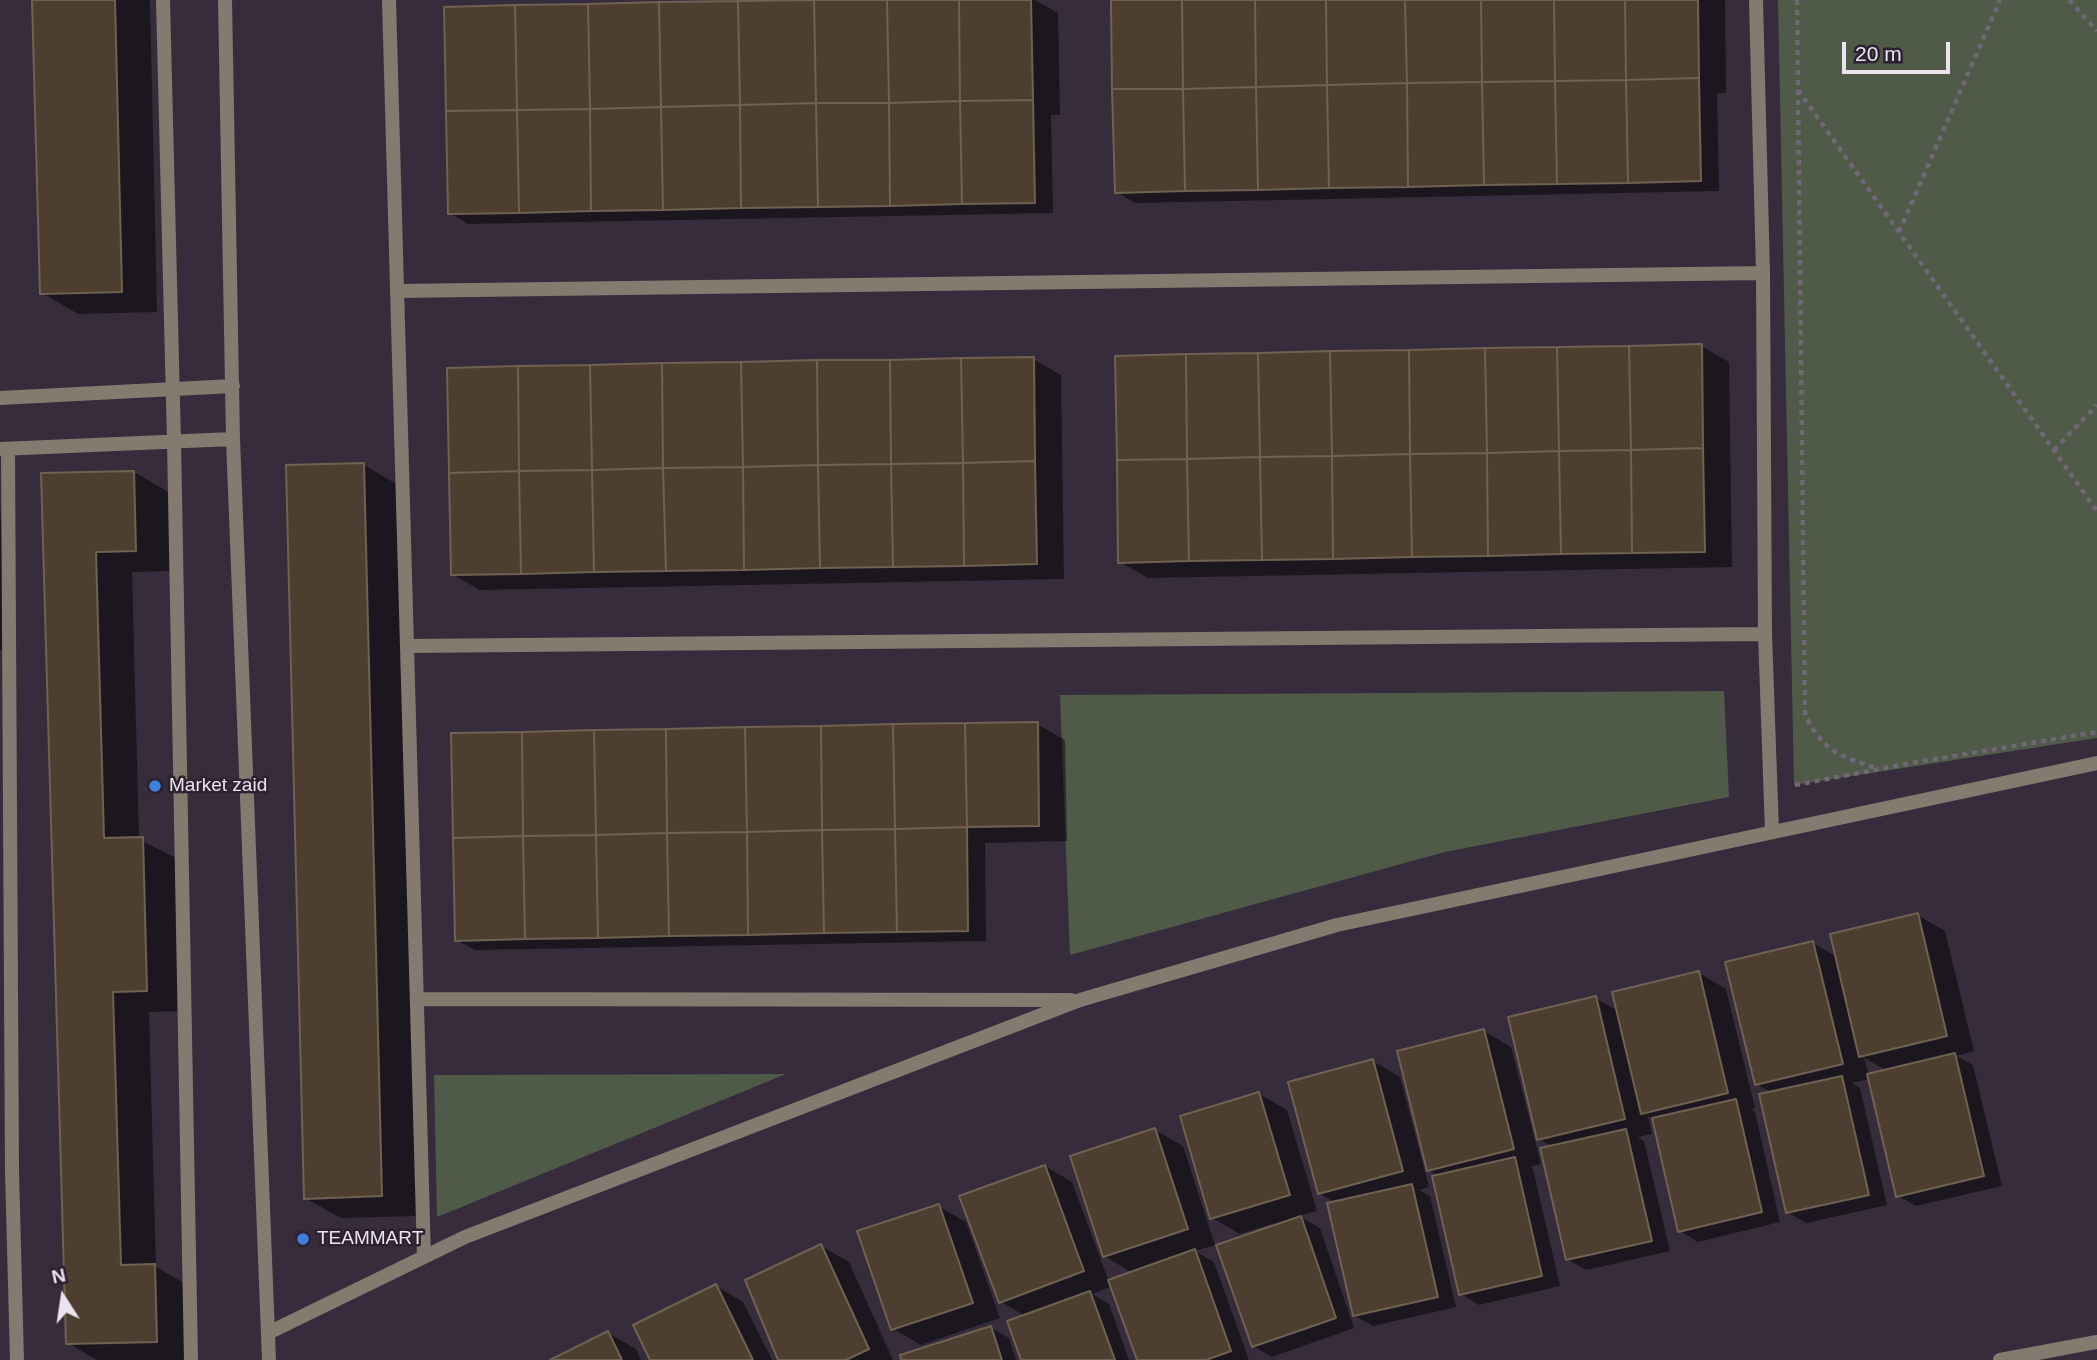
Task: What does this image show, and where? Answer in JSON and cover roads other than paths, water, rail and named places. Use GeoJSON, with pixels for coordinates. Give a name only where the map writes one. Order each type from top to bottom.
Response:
{"type":"FeatureCollection","features":[{"type":"Feature","properties":{"kind":"street"},"geometry":{"type":"LineString","coordinates":[[163,0],[191,1360]]}},
{"type":"Feature","properties":{"kind":"street"},"geometry":{"type":"LineString","coordinates":[[225,0],[233,439],[269,1360]]}},
{"type":"Feature","properties":{"kind":"street"},"geometry":{"type":"LineString","coordinates":[[389,0],[425,1257]]}},
{"type":"Feature","properties":{"kind":"street"},"geometry":{"type":"LineString","coordinates":[[1756,0],[1763,273],[1765,634],[1772,832]]}},
{"type":"Feature","properties":{"kind":"street"},"geometry":{"type":"LineString","coordinates":[[398,291],[1763,273]]}},
{"type":"Feature","properties":{"kind":"street"},"geometry":{"type":"LineString","coordinates":[[0,398],[233,386]]}},
{"type":"Feature","properties":{"kind":"street"},"geometry":{"type":"LineString","coordinates":[[17,1360],[6,1171],[4,449],[233,439]]}},
{"type":"Feature","properties":{"kind":"street"},"geometry":{"type":"LineString","coordinates":[[407,646],[1765,634]]}},
{"type":"Feature","properties":{"kind":"street"},"geometry":{"type":"LineString","coordinates":[[268,1333],[465,1237],[1080,1000],[1337,925],[2097,763]]}},
{"type":"Feature","properties":{"kind":"street"},"geometry":{"type":"LineString","coordinates":[[417,999],[1080,1000]]}},
{"type":"Feature","properties":{"kind":"street"},"geometry":{"type":"LineString","coordinates":[[2000,1360],[2097,1342]]}},
{"type":"Feature","properties":{"kind":"place","name":"Market zaid"},"geometry":{"type":"Point","coordinates":[155,786]}},
{"type":"Feature","properties":{"kind":"place","name":"TEAMMART"},"geometry":{"type":"Point","coordinates":[303,1239]}}]}
